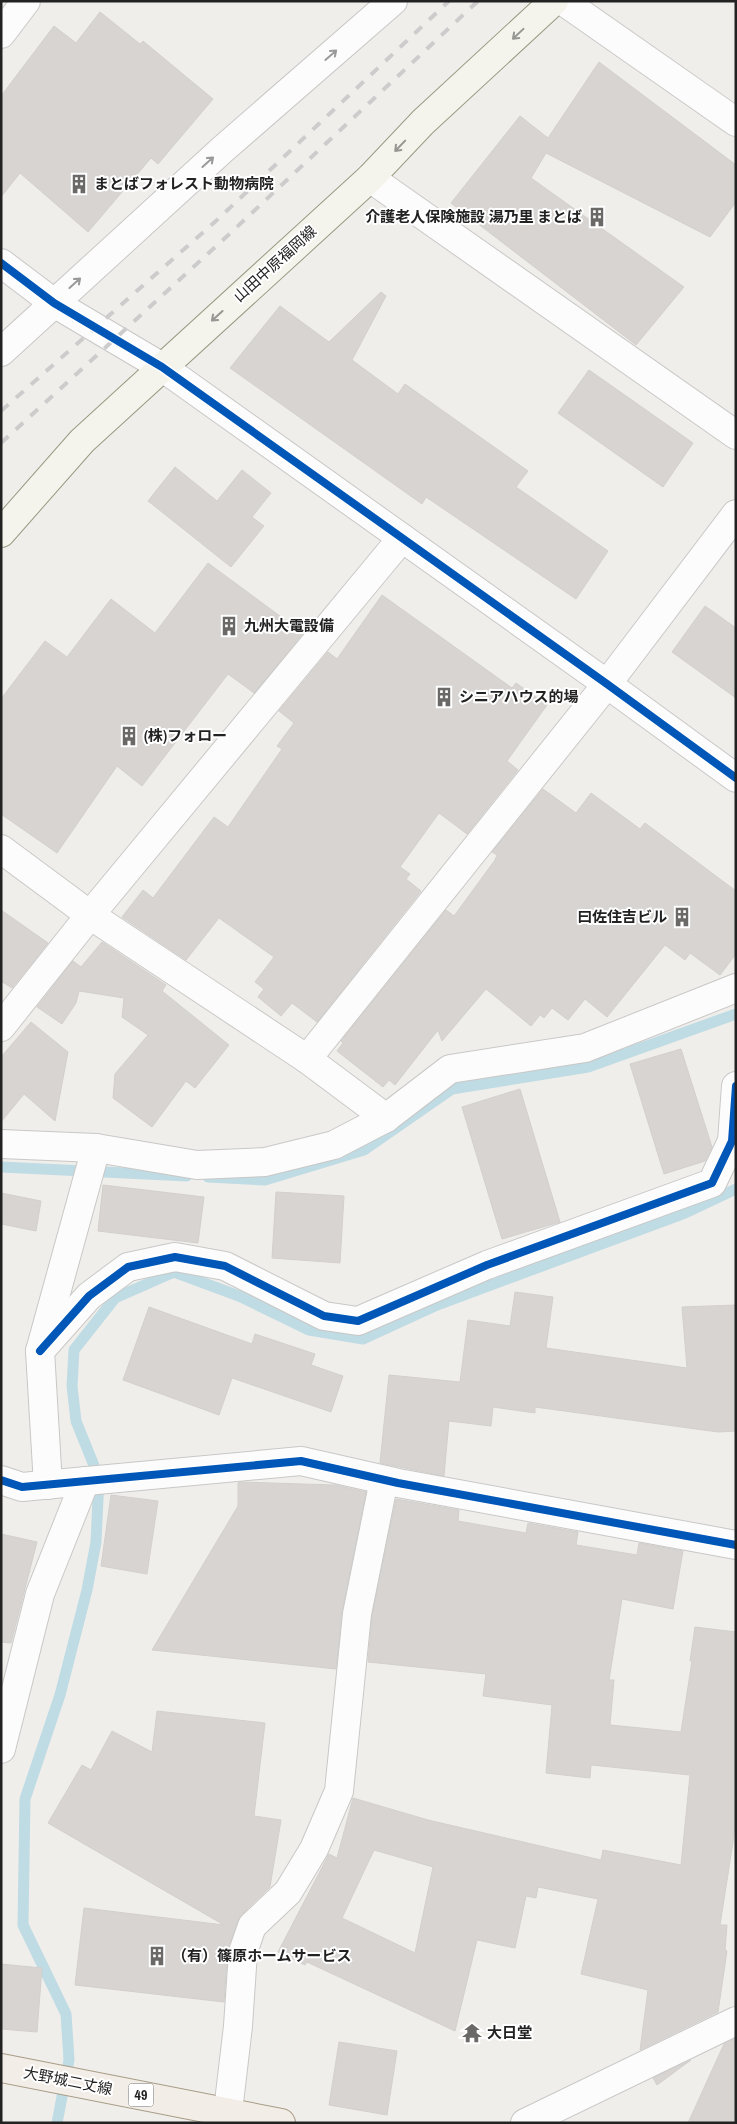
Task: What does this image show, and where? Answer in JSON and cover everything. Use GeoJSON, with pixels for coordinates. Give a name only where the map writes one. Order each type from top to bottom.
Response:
{"type":"FeatureCollection","features":[{"type":"Feature","properties":{"kind":"main road","name":"山田中原福岡線"},"geometry":{"type":"LineString","coordinates":[[1,534],[82,441],[370,178],[424,122],[554,1]]}},
{"type":"Feature","properties":{"kind":"main road","name":"大野城二丈線"},"geometry":{"type":"LineString","coordinates":[[1,2068],[233,2116],[281,2123]]}},
{"type":"Feature","properties":{"kind":"street"},"geometry":{"type":"LineString","coordinates":[[1,34],[26,1]]}},
{"type":"Feature","properties":{"kind":"street"},"geometry":{"type":"LineString","coordinates":[[1,352],[223,149],[392,1]]}},
{"type":"Feature","properties":{"kind":"street"},"geometry":{"type":"LineString","coordinates":[[563,1],[736,122]]}},
{"type":"Feature","properties":{"kind":"street"},"geometry":{"type":"LineString","coordinates":[[370,178],[736,435]]}},
{"type":"Feature","properties":{"kind":"street"},"geometry":{"type":"LineString","coordinates":[[1,263],[54,303],[162,367],[736,778]]}},
{"type":"Feature","properties":{"kind":"street"},"geometry":{"type":"LineString","coordinates":[[1,515],[82,441]]}},
{"type":"Feature","properties":{"kind":"street"},"geometry":{"type":"LineString","coordinates":[[307,1059],[607,684],[736,514]]}},
{"type":"Feature","properties":{"kind":"street"},"geometry":{"type":"LineString","coordinates":[[1,1027],[90,916],[402,538]]}},
{"type":"Feature","properties":{"kind":"street"},"geometry":{"type":"LineString","coordinates":[[1,849],[90,916],[307,1059],[386,1118]]}},
{"type":"Feature","properties":{"kind":"street"},"geometry":{"type":"LineString","coordinates":[[1,1144],[96,1148],[197,1164],[265,1162],[334,1145],[386,1118],[450,1070],[585,1048],[735,992]]}},
{"type":"Feature","properties":{"kind":"street"},"geometry":{"type":"LineString","coordinates":[[40,1351],[89,1296],[128,1267],[175,1256],[225,1266],[324,1316],[358,1321],[487,1265],[712,1183],[732,1141],[736,1086]]}},
{"type":"Feature","properties":{"kind":"street"},"geometry":{"type":"LineString","coordinates":[[48,1485],[40,1351],[96,1148]]}},
{"type":"Feature","properties":{"kind":"street"},"geometry":{"type":"LineString","coordinates":[[1,1480],[22,1487],[301,1461],[384,1480],[736,1545]]}},
{"type":"Feature","properties":{"kind":"street"},"geometry":{"type":"LineString","coordinates":[[233,2116],[243,1952],[252,1926],[288,1892],[314,1849],[339,1790],[357,1614],[384,1480]]}},
{"type":"Feature","properties":{"kind":"street"},"geometry":{"type":"LineString","coordinates":[[1,1749],[40,1594],[85,1481]]}},
{"type":"Feature","properties":{"kind":"street"},"geometry":{"type":"LineString","coordinates":[[525,2123],[736,2021]]}},
{"type":"Feature","properties":{"kind":"building"},"geometry":{"type":"Polygon","coordinates":[[[100,12],[140,44],[143,41],[213,99],[158,164],[151,158],[88,232],[20,173],[1,197],[1,96],[54,26],[76,43],[100,12]]]}},
{"type":"Feature","properties":{"kind":"building","name":"介護老人保険施設 湯乃里 まとば"},"geometry":{"type":"Polygon","coordinates":[[[599,62],[736,165],[736,202],[710,237],[546,153],[531,178],[684,287],[636,345],[451,203],[520,116],[548,138],[599,62]]]}},
{"type":"Feature","properties":{"kind":"building"},"geometry":{"type":"Polygon","coordinates":[[[381,292],[386,296],[352,360],[398,394],[405,384],[528,471],[516,487],[608,551],[576,599],[426,497],[422,504],[230,368],[280,306],[329,342],[381,292]]]}},
{"type":"Feature","properties":{"kind":"building"},"geometry":{"type":"Polygon","coordinates":[[[589,370],[693,443],[663,487],[558,413],[589,370]]]}},
{"type":"Feature","properties":{"kind":"building"},"geometry":{"type":"Polygon","coordinates":[[[175,467],[217,501],[242,470],[271,493],[252,517],[264,526],[231,567],[148,501],[175,467]]]}},
{"type":"Feature","properties":{"kind":"building"},"geometry":{"type":"Polygon","coordinates":[[[208,563],[303,633],[254,693],[228,674],[142,786],[117,766],[57,853],[1,814],[1,699],[45,641],[67,657],[111,599],[155,633],[208,563]]]}},
{"type":"Feature","properties":{"kind":"building"},"geometry":{"type":"Polygon","coordinates":[[[382,595],[512,688],[516,683],[547,705],[507,761],[518,770],[467,834],[439,813],[400,867],[410,874],[406,879],[421,891],[317,1022],[292,1003],[281,1016],[258,997],[264,989],[255,982],[274,957],[219,918],[186,960],[122,917],[143,890],[153,898],[214,817],[228,827],[282,749],[277,746],[294,723],[279,711],[328,652],[337,659],[382,595]]]}},
{"type":"Feature","properties":{"kind":"building"},"geometry":{"type":"Polygon","coordinates":[[[705,606],[736,628],[736,698],[672,652],[705,606]]]}},
{"type":"Feature","properties":{"kind":"building"},"geometry":{"type":"Polygon","coordinates":[[[543,789],[576,813],[591,793],[640,829],[645,823],[736,891],[736,954],[720,975],[690,953],[685,960],[665,945],[607,1017],[585,999],[568,1020],[552,1008],[544,1018],[540,1015],[531,1026],[486,989],[442,1041],[438,1030],[395,1085],[389,1080],[383,1087],[337,1051],[343,1043],[341,1041],[446,910],[454,916],[495,860],[497,855],[492,852],[543,789]]]}},
{"type":"Feature","properties":{"kind":"building"},"geometry":{"type":"Polygon","coordinates":[[[1,910],[48,943],[12,988],[1,981],[1,910]]]}},
{"type":"Feature","properties":{"kind":"building"},"geometry":{"type":"Polygon","coordinates":[[[102,942],[166,985],[162,991],[229,1045],[195,1088],[186,1081],[152,1127],[113,1098],[115,1074],[148,1035],[122,1017],[124,998],[79,991],[76,1003],[62,1024],[37,1007],[73,961],[81,967],[102,942]]]}},
{"type":"Feature","properties":{"kind":"building"},"geometry":{"type":"Polygon","coordinates":[[[31,1022],[68,1052],[55,1121],[24,1094],[1,1122],[1,1057],[31,1022]]]}},
{"type":"Feature","properties":{"kind":"building"},"geometry":{"type":"Polygon","coordinates":[[[681,1049],[712,1147],[705,1161],[664,1174],[630,1064],[681,1049]]]}},
{"type":"Feature","properties":{"kind":"building"},"geometry":{"type":"Polygon","coordinates":[[[520,1089],[560,1222],[502,1239],[462,1107],[520,1089]]]}},
{"type":"Feature","properties":{"kind":"building"},"geometry":{"type":"Polygon","coordinates":[[[103,1185],[204,1197],[198,1243],[98,1231],[103,1185]]]}},
{"type":"Feature","properties":{"kind":"building"},"geometry":{"type":"Polygon","coordinates":[[[276,1192],[344,1196],[340,1263],[272,1258],[276,1192]]]}},
{"type":"Feature","properties":{"kind":"building"},"geometry":{"type":"Polygon","coordinates":[[[1,1193],[41,1201],[36,1231],[1,1224],[1,1193]]]}},
{"type":"Feature","properties":{"kind":"building"},"geometry":{"type":"Polygon","coordinates":[[[515,1292],[553,1297],[546,1348],[687,1368],[682,1307],[736,1305],[736,1431],[718,1432],[535,1407],[535,1413],[493,1407],[491,1426],[449,1421],[444,1476],[380,1463],[389,1375],[460,1382],[468,1320],[510,1326],[515,1292]]]}},
{"type":"Feature","properties":{"kind":"building"},"geometry":{"type":"Polygon","coordinates":[[[149,1307],[252,1344],[255,1334],[315,1354],[311,1365],[343,1376],[331,1412],[232,1378],[219,1415],[123,1380],[149,1307]]]}},
{"type":"Feature","properties":{"kind":"building"},"geometry":{"type":"Polygon","coordinates":[[[238,1483],[335,1485],[366,1492],[342,1611],[336,1669],[152,1650],[238,1506],[238,1483]]]}},
{"type":"Feature","properties":{"kind":"building"},"geometry":{"type":"Polygon","coordinates":[[[111,1495],[158,1501],[147,1574],[101,1566],[111,1495]]]}},
{"type":"Feature","properties":{"kind":"building"},"geometry":{"type":"Polygon","coordinates":[[[396,1499],[459,1510],[458,1521],[526,1533],[528,1523],[578,1532],[576,1545],[637,1555],[639,1543],[683,1551],[673,1609],[622,1599],[609,1680],[614,1680],[610,1725],[681,1732],[692,1661],[690,1661],[695,1627],[736,1632],[736,1813],[720,1925],[727,1925],[725,1950],[727,1951],[718,2012],[640,2050],[648,1990],[581,1974],[598,1899],[538,1887],[536,1898],[526,1896],[515,1948],[477,1940],[455,2031],[307,1962],[305,1965],[278,1952],[329,1854],[337,1858],[353,1798],[428,1820],[601,1860],[603,1850],[681,1865],[690,1775],[591,1765],[590,1778],[546,1773],[552,1705],[483,1696],[486,1674],[368,1662],[372,1616],[396,1499]],[[374,1850],[342,1918],[415,1953],[433,1867],[374,1850]]]}},
{"type":"Feature","properties":{"kind":"building"},"geometry":{"type":"Polygon","coordinates":[[[1,1534],[37,1542],[11,1643],[1,1642],[1,1534]]]}},
{"type":"Feature","properties":{"kind":"building"},"geometry":{"type":"Polygon","coordinates":[[[157,1711],[265,1723],[254,1816],[281,1820],[270,1887],[241,1915],[228,1947],[224,2002],[75,1985],[84,1908],[224,1925],[48,1823],[82,1765],[91,1770],[112,1731],[152,1752],[157,1711]]]}},
{"type":"Feature","properties":{"kind":"building"},"geometry":{"type":"Polygon","coordinates":[[[1,1964],[42,1968],[37,2032],[1,2029],[1,1964]]]}},
{"type":"Feature","properties":{"kind":"building"},"geometry":{"type":"Polygon","coordinates":[[[736,2038],[736,2123],[688,2123],[724,2044],[736,2038]]]}},
{"type":"Feature","properties":{"kind":"building"},"geometry":{"type":"Polygon","coordinates":[[[339,2042],[397,2051],[387,2115],[329,2105],[339,2042]]]}},
{"type":"Feature","properties":{"kind":"building"},"geometry":{"type":"Polygon","coordinates":[[[691,2060],[657,2085],[653,2078],[691,2060]]]}},
{"type":"Feature","properties":{"kind":"waterway"},"geometry":{"type":"LineString","coordinates":[[208,1177],[265,1180],[364,1150],[452,1089],[588,1067],[736,1014]]}},
{"type":"Feature","properties":{"kind":"waterway"},"geometry":{"type":"LineString","coordinates":[[1,1167],[187,1176]]}},
{"type":"Feature","properties":{"kind":"waterway"},"geometry":{"type":"LineString","coordinates":[[57,2123],[69,2060],[66,2014],[23,1925],[25,1799],[60,1695],[87,1590],[96,1542],[99,1478],[76,1421],[72,1386],[74,1350],[115,1298],[174,1272],[239,1296],[309,1330],[363,1339],[437,1305],[685,1213],[736,1189]]}},
{"type":"Feature","properties":{"kind":"railway"},"geometry":{"type":"LineString","coordinates":[[1,411],[217,220],[449,1]]}},
{"type":"Feature","properties":{"kind":"railway"},"geometry":{"type":"LineString","coordinates":[[1,443],[224,239],[478,1]]}},
{"type":"Feature","properties":{"kind":"cycle path"},"geometry":{"type":"LineString","coordinates":[[1,263],[54,303],[162,367],[736,778]]}},
{"type":"Feature","properties":{"kind":"cycle path"},"geometry":{"type":"LineString","coordinates":[[40,1351],[89,1296],[128,1267],[175,1257],[225,1266],[324,1316],[358,1321],[487,1265],[712,1183],[732,1141],[736,1086]]}},
{"type":"Feature","properties":{"kind":"cycle path"},"geometry":{"type":"LineString","coordinates":[[1,1480],[22,1487],[301,1461],[398,1483],[736,1545]]}},
{"type":"Feature","properties":{"kind":"place","name":"まとばフォレスト動物病院"},"geometry":{"type":"Point","coordinates":[79,184]}},
{"type":"Feature","properties":{"kind":"place","name":"介護老人保険施設 湯乃里 まとば"},"geometry":{"type":"Point","coordinates":[597,217]}},
{"type":"Feature","properties":{"kind":"place","name":"九州大電設備"},"geometry":{"type":"Point","coordinates":[229,626]}},
{"type":"Feature","properties":{"kind":"place","name":"シニアハウス的場"},"geometry":{"type":"Point","coordinates":[444,697]}},
{"type":"Feature","properties":{"kind":"place","name":"(株)フォロー"},"geometry":{"type":"Point","coordinates":[129,736]}},
{"type":"Feature","properties":{"kind":"place","name":"曰佐住吉ビル"},"geometry":{"type":"Point","coordinates":[682,917]}},
{"type":"Feature","properties":{"kind":"place","name":"（有）篠原ホームサービス"},"geometry":{"type":"Point","coordinates":[157,1956]}},
{"type":"Feature","properties":{"kind":"place","name":"大日堂"},"geometry":{"type":"Point","coordinates":[472,2033]}}]}
